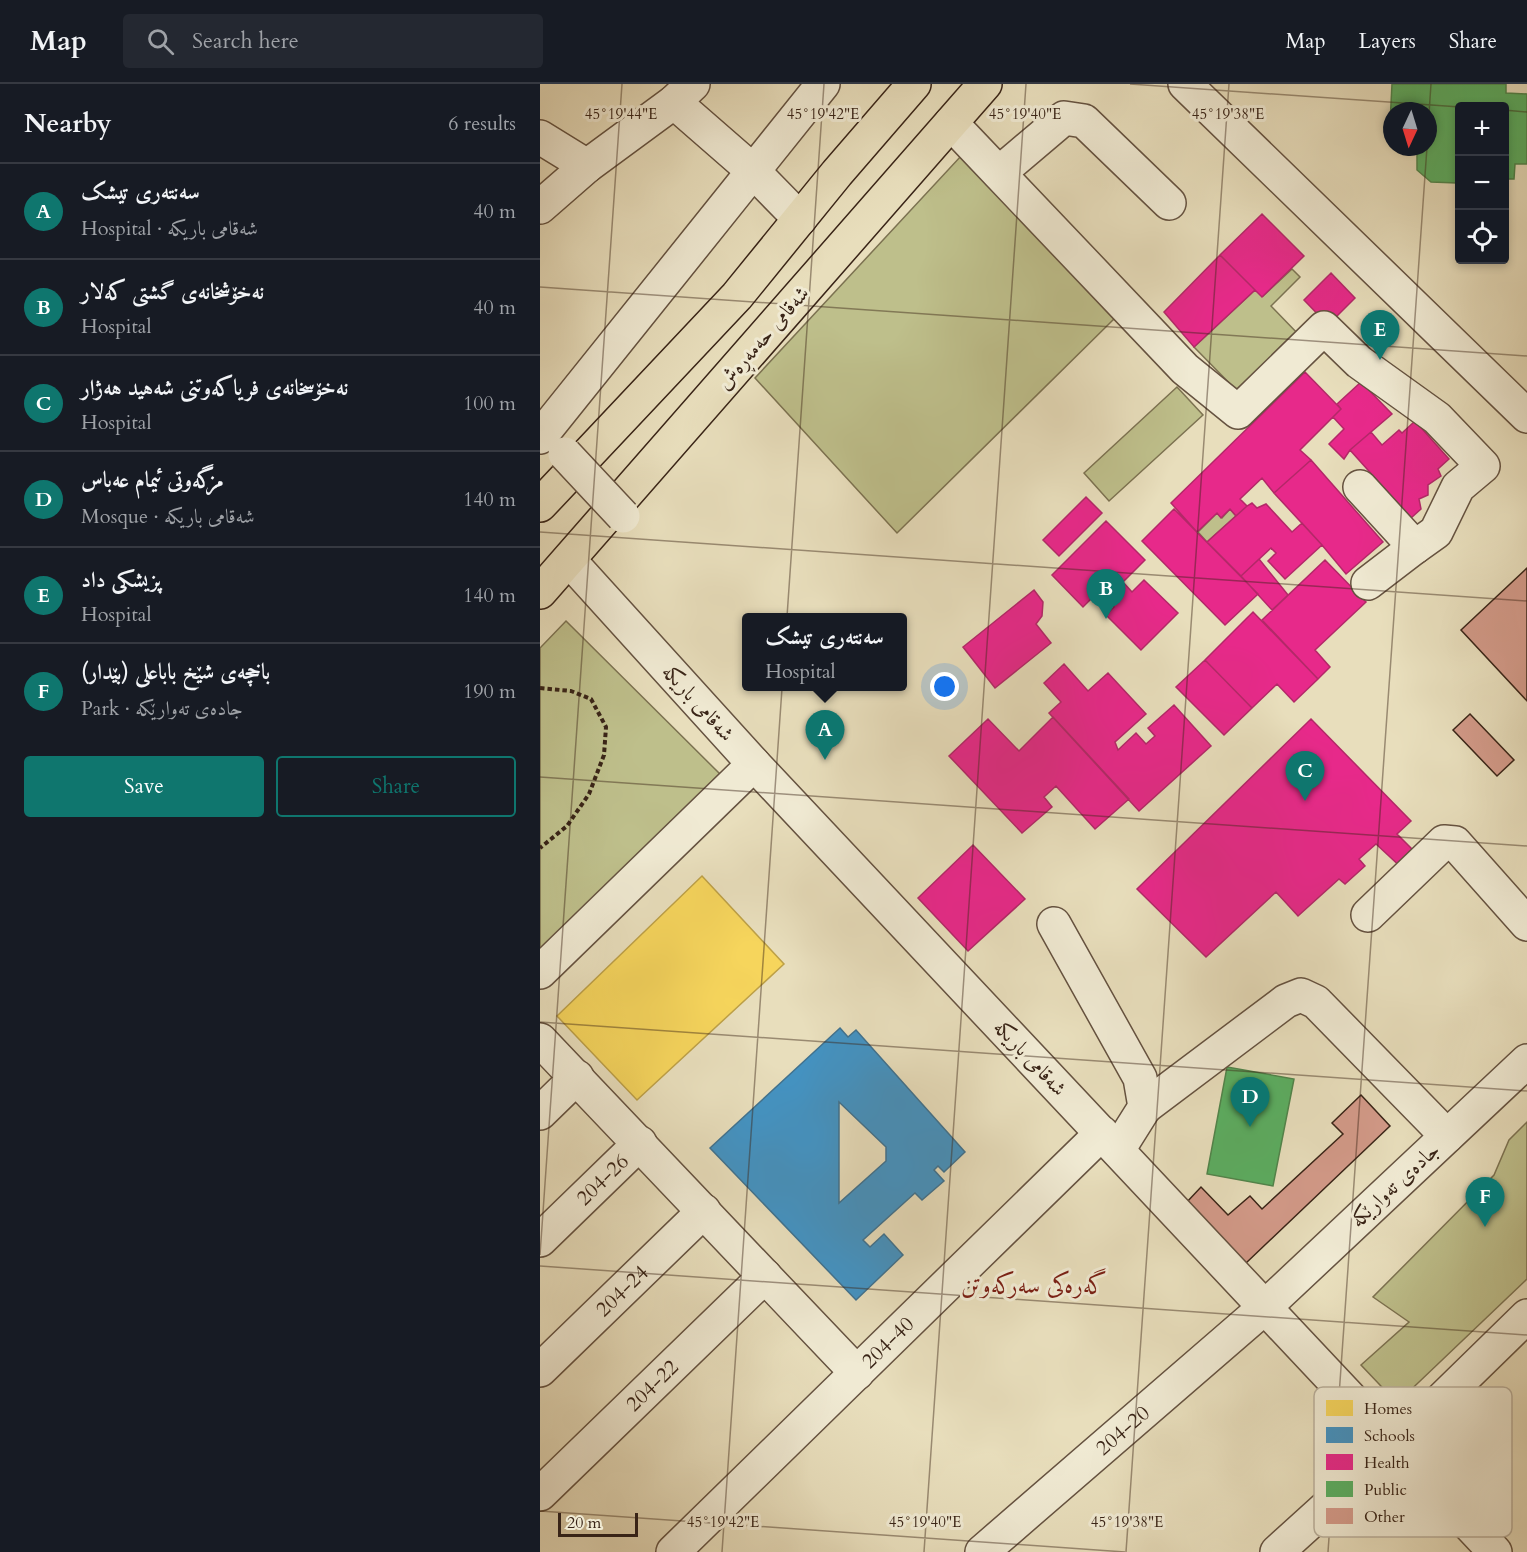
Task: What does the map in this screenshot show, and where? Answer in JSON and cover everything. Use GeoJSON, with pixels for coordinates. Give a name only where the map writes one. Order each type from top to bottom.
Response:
{"type":"FeatureCollection","features":[{"type":"Feature","properties":{"kind":"highway"},"geometry":{"type":"LineString","coordinates":[[540,505],[737,297],[913,84]]}},
{"type":"Feature","properties":{"kind":"highway","name":"شەقامی حەمەڕەش"},"geometry":{"type":"LineString","coordinates":[[540,592],[985,84]]}},
{"type":"Feature","properties":{"kind":"street"},"geometry":{"type":"LineString","coordinates":[[623,516],[552,446],[738,193],[752,170],[823,84]]}},
{"type":"Feature","properties":{"kind":"street"},"geometry":{"type":"LineString","coordinates":[[1185,84],[1522,402]]}},
{"type":"Feature","properties":{"kind":"street"},"geometry":{"type":"LineString","coordinates":[[540,207],[587,166],[683,93],[752,170],[800,219]]}},
{"type":"Feature","properties":{"kind":"street"},"geometry":{"type":"LineString","coordinates":[[999,173],[1064,118],[1084,121],[1169,203]]}},
{"type":"Feature","properties":{"kind":"street"},"geometry":{"type":"LineString","coordinates":[[951,123],[1185,369],[1238,412],[1324,328],[1359,362],[1437,418],[1483,466],[1458,487],[1436,532],[1368,583]]}},
{"type":"Feature","properties":{"kind":"street"},"geometry":{"type":"LineString","coordinates":[[540,137],[587,166]]}},
{"type":"Feature","properties":{"kind":"street"},"geometry":{"type":"LineString","coordinates":[[1360,487],[1415,548]]}},
{"type":"Feature","properties":{"kind":"street","name":"شەقامی باریکە"},"geometry":{"type":"LineString","coordinates":[[569,560],[754,764],[1340,1387]]}},
{"type":"Feature","properties":{"kind":"street"},"geometry":{"type":"LineString","coordinates":[[540,972],[754,764]]}},
{"type":"Feature","properties":{"kind":"street"},"geometry":{"type":"LineString","coordinates":[[1368,915],[1444,842],[1455,843],[1527,924]]}},
{"type":"Feature","properties":{"kind":"street"},"geometry":{"type":"LineString","coordinates":[[1054,924],[1140,1078],[1145,1107],[1286,1001],[1301,995],[1317,1002],[1447,1136]]}},
{"type":"Feature","properties":{"kind":"street"},"geometry":{"type":"LineString","coordinates":[[540,1040],[856,1373]]}},
{"type":"Feature","properties":{"kind":"street","name":"جادەی تەوارێکە"},"geometry":{"type":"LineString","coordinates":[[1264,1308],[1527,1061]]}},
{"type":"Feature","properties":{"kind":"street"},"geometry":{"type":"LineString","coordinates":[[540,1113],[577,1077]]}},
{"type":"Feature","properties":{"kind":"street","name":"204-40"},"geometry":{"type":"LineString","coordinates":[[673,1552],[856,1373],[1110,1142],[1145,1107]]}},
{"type":"Feature","properties":{"kind":"street","name":"204-26"},"geometry":{"type":"LineString","coordinates":[[540,1240],[639,1143]]}},
{"type":"Feature","properties":{"kind":"street","name":"204-24"},"geometry":{"type":"LineString","coordinates":[[540,1370],[704,1211]]}},
{"type":"Feature","properties":{"kind":"street","name":"204-22"},"geometry":{"type":"LineString","coordinates":[[540,1494],[765,1276]]}},
{"type":"Feature","properties":{"kind":"street","name":"204-20"},"geometry":{"type":"LineString","coordinates":[[982,1552],[1264,1308]]}},
{"type":"Feature","properties":{"kind":"street"},"geometry":{"type":"LineString","coordinates":[[1457,1387],[1525,1323]]}},
{"type":"Feature","properties":{"kind":"street"},"geometry":{"type":"LineString","coordinates":[[1277,1552],[1314,1518]]}},
{"type":"Feature","properties":{"kind":"street","name":"شەقامی باریکە"},"geometry":{"type":"LineString","coordinates":[[1481,1537],[1495,1552]]}},
{"type":"Feature","properties":{"kind":"path"},"geometry":{"type":"LineString","coordinates":[[540,687],[571,691],[591,699],[606,727],[604,755],[589,794],[567,826],[540,848]]}},
{"type":"Feature","properties":{"kind":"green space"},"geometry":{"type":"Polygon","coordinates":[[[961,156],[1117,316],[897,533],[755,378],[961,156]]]}},
{"type":"Feature","properties":{"kind":"green space"},"geometry":{"type":"Polygon","coordinates":[[[1292,269],[1300,277],[1271,306],[1301,337],[1241,395],[1194,347],[1255,290],[1263,296],[1292,269]]]}},
{"type":"Feature","properties":{"kind":"green space"},"geometry":{"type":"Polygon","coordinates":[[[1177,387],[1203,415],[1109,501],[1084,473],[1177,387]]]}},
{"type":"Feature","properties":{"kind":"green space"},"geometry":{"type":"Polygon","coordinates":[[[1230,509],[1236,516],[1207,542],[1198,532],[1217,513],[1222,518],[1230,509]]]}},
{"type":"Feature","properties":{"kind":"green space"},"geometry":{"type":"Polygon","coordinates":[[[566,621],[724,778],[540,962],[540,648],[566,621]]]}},
{"type":"Feature","properties":{"kind":"green space"},"geometry":{"type":"Polygon","coordinates":[[[1527,1122],[1527,1279],[1414,1387],[1382,1387],[1361,1365],[1409,1322],[1373,1297],[1494,1175],[1509,1140],[1527,1122]]]}},
{"type":"Feature","properties":{"kind":"building: Homes"},"geometry":{"type":"Polygon","coordinates":[[[702,876],[784,964],[637,1100],[557,1016],[702,876]]]}},
{"type":"Feature","properties":{"kind":"building: Schools"},"geometry":{"type":"Polygon","coordinates":[[[840,1028],[848,1037],[856,1030],[965,1152],[944,1172],[938,1166],[934,1170],[944,1181],[922,1200],[915,1193],[863,1240],[870,1247],[884,1234],[903,1255],[856,1300],[710,1148],[840,1028]],[[839,1102],[839,1203],[886,1161],[886,1147],[839,1102]]]}},
{"type":"Feature","properties":{"kind":"building: Health"},"geometry":{"type":"Polygon","coordinates":[[[1262,214],[1304,256],[1262,297],[1220,255],[1262,214]]]}},
{"type":"Feature","properties":{"kind":"building: Health"},"geometry":{"type":"Polygon","coordinates":[[[1220,255],[1255,290],[1194,347],[1164,312],[1220,255]]]}},
{"type":"Feature","properties":{"kind":"building: Health"},"geometry":{"type":"Polygon","coordinates":[[[1331,273],[1355,298],[1328,325],[1304,300],[1331,273]]]}},
{"type":"Feature","properties":{"kind":"building: Health"},"geometry":{"type":"Polygon","coordinates":[[[1305,372],[1341,409],[1300,450],[1311,460],[1274,493],[1262,478],[1240,499],[1247,506],[1236,516],[1230,509],[1221,518],[1217,513],[1197,532],[1171,503],[1305,372]]]}},
{"type":"Feature","properties":{"kind":"building: Health"},"geometry":{"type":"Polygon","coordinates":[[[1361,382],[1392,414],[1350,450],[1344,459],[1329,444],[1344,429],[1333,417],[1341,409],[1337,404],[1361,382]]]}},
{"type":"Feature","properties":{"kind":"building: Health"},"geometry":{"type":"Polygon","coordinates":[[[1415,421],[1449,459],[1438,469],[1441,476],[1428,485],[1428,495],[1419,499],[1421,509],[1411,518],[1350,450],[1371,432],[1382,445],[1399,430],[1402,433],[1415,421]]]}},
{"type":"Feature","properties":{"kind":"building: Health"},"geometry":{"type":"Polygon","coordinates":[[[1311,460],[1383,542],[1346,574],[1274,493],[1311,460]]]}},
{"type":"Feature","properties":{"kind":"building: Health"},"geometry":{"type":"Polygon","coordinates":[[[1086,497],[1102,513],[1059,556],[1043,540],[1086,497]]]}},
{"type":"Feature","properties":{"kind":"building: Health"},"geometry":{"type":"Polygon","coordinates":[[[1252,503],[1257,508],[1266,504],[1292,532],[1302,523],[1322,545],[1285,579],[1268,561],[1276,553],[1271,548],[1241,576],[1207,542],[1252,503]]]}},
{"type":"Feature","properties":{"kind":"building: Health"},"geometry":{"type":"Polygon","coordinates":[[[1174,509],[1258,594],[1225,625],[1142,541],[1174,509]]]}},
{"type":"Feature","properties":{"kind":"building: Health"},"geometry":{"type":"Polygon","coordinates":[[[1106,521],[1145,560],[1123,582],[1132,592],[1144,580],[1178,613],[1141,650],[1106,615],[1114,607],[1099,591],[1083,607],[1052,575],[1106,521]]]}},
{"type":"Feature","properties":{"kind":"building: Health"},"geometry":{"type":"Polygon","coordinates":[[[1259,559],[1288,595],[1272,610],[1241,576],[1259,559]]]}},
{"type":"Feature","properties":{"kind":"building: Health"},"geometry":{"type":"Polygon","coordinates":[[[1325,560],[1366,602],[1315,650],[1330,667],[1318,679],[1262,620],[1325,560]]]}},
{"type":"Feature","properties":{"kind":"building: Health"},"geometry":{"type":"Polygon","coordinates":[[[1034,590],[1043,602],[1042,616],[1036,624],[1051,643],[995,688],[963,647],[1034,590]]]}},
{"type":"Feature","properties":{"kind":"building: Health"},"geometry":{"type":"Polygon","coordinates":[[[1253,612],[1318,679],[1294,702],[1277,684],[1252,708],[1205,660],[1253,612]]]}},
{"type":"Feature","properties":{"kind":"building: Health"},"geometry":{"type":"Polygon","coordinates":[[[1205,660],[1252,708],[1224,735],[1176,687],[1205,660]]]}},
{"type":"Feature","properties":{"kind":"building: Health"},"geometry":{"type":"Polygon","coordinates":[[[1064,664],[1088,691],[1108,673],[1146,714],[1115,742],[1118,750],[1136,733],[1146,744],[1155,736],[1148,728],[1174,705],[1211,746],[1139,811],[1049,713],[1061,702],[1044,683],[1064,664]]]}},
{"type":"Feature","properties":{"kind":"building: Health"},"geometry":{"type":"Polygon","coordinates":[[[1053,717],[1129,799],[1095,829],[1056,786],[1044,797],[1052,807],[1022,833],[949,756],[988,719],[1019,751],[1053,717]]]}},
{"type":"Feature","properties":{"kind":"building: Health"},"geometry":{"type":"Polygon","coordinates":[[[1311,719],[1411,821],[1397,834],[1419,856],[1404,870],[1376,844],[1359,859],[1365,866],[1345,884],[1339,879],[1298,916],[1276,892],[1206,957],[1137,889],[1311,719]]]}},
{"type":"Feature","properties":{"kind":"building: Health"},"geometry":{"type":"Polygon","coordinates":[[[973,845],[1025,899],[968,951],[918,898],[973,845]]]}},
{"type":"Feature","properties":{"kind":"building: Public"},"geometry":{"type":"Polygon","coordinates":[[[1392,84],[1506,84],[1506,93],[1527,94],[1527,164],[1515,164],[1514,179],[1509,179],[1509,102],[1455,102],[1455,183],[1431,182],[1417,170],[1417,156],[1437,156],[1437,102],[1391,102],[1392,84]]]}},
{"type":"Feature","properties":{"kind":"building: Public"},"geometry":{"type":"Polygon","coordinates":[[[1227,1067],[1294,1079],[1273,1186],[1207,1174],[1227,1067]]]}},
{"type":"Feature","properties":{"kind":"building: Other"},"geometry":{"type":"Polygon","coordinates":[[[1527,568],[1527,701],[1461,630],[1527,568]]]}},
{"type":"Feature","properties":{"kind":"building: Other"},"geometry":{"type":"Polygon","coordinates":[[[1470,714],[1514,760],[1497,776],[1453,730],[1470,714]]]}},
{"type":"Feature","properties":{"kind":"building: Other"},"geometry":{"type":"Polygon","coordinates":[[[1361,1095],[1390,1126],[1245,1264],[1186,1203],[1201,1187],[1228,1215],[1250,1196],[1262,1209],[1343,1134],[1332,1123],[1361,1095]]]}},
{"type":"Feature","properties":{"kind":"place","name":"پزیشکی داد"},"geometry":{"type":"Point","coordinates":[1380,360]}},
{"type":"Feature","properties":{"kind":"place","name":"نەخۆشخانەی گشتی کەلار"},"geometry":{"type":"Point","coordinates":[1106,619]}},
{"type":"Feature","properties":{"kind":"place","name":"سەنتەری تیشک"},"geometry":{"type":"Point","coordinates":[825,760]}},
{"type":"Feature","properties":{"kind":"place","name":"نەخۆسخانەی فریاکەوتنی شەهید هەژار"},"geometry":{"type":"Point","coordinates":[1305,801]}},
{"type":"Feature","properties":{"kind":"place","name":"مزگەوتی ئیمام عەباس"},"geometry":{"type":"Point","coordinates":[1250,1127]}},
{"type":"Feature","properties":{"kind":"place","name":"باخچەی شێخ باباعلی (بێدار)"},"geometry":{"type":"Point","coordinates":[1485,1227]}},
{"type":"Feature","properties":{"kind":"district","name":"گەرەکی سەرکەوتن"},"geometry":{"type":"Point","coordinates":[1034,1285]}}]}
